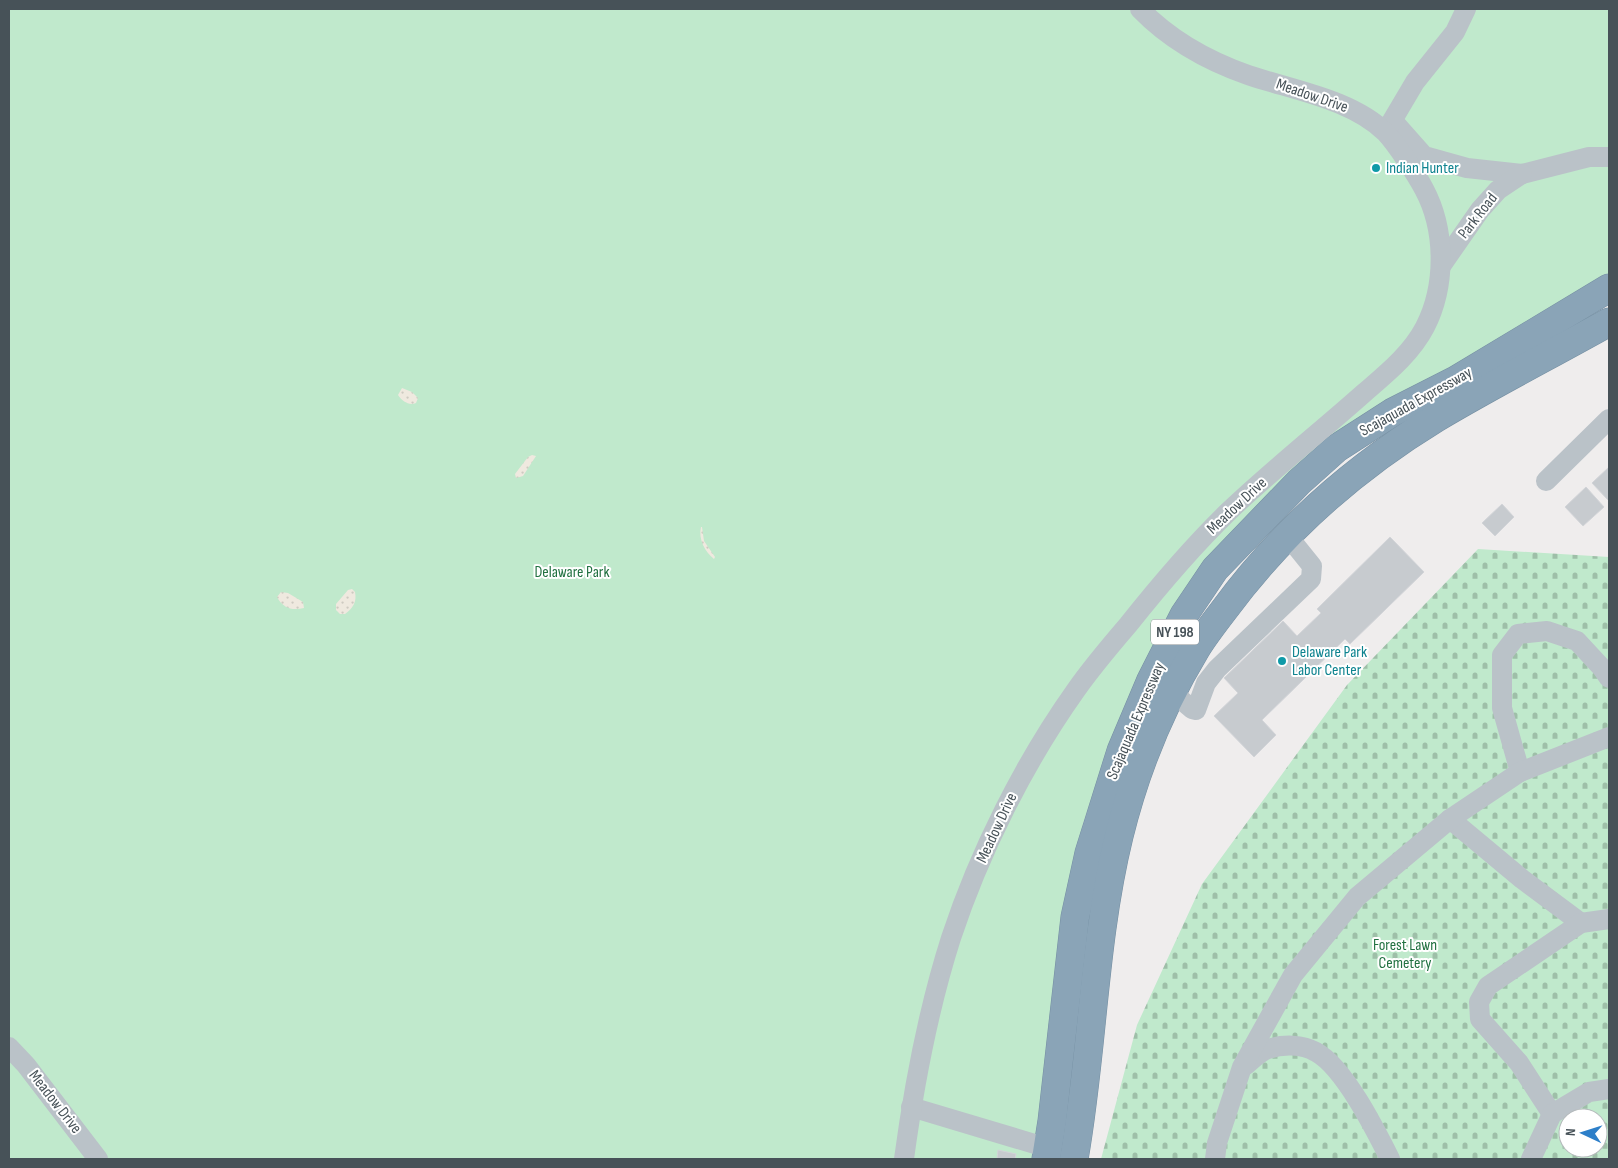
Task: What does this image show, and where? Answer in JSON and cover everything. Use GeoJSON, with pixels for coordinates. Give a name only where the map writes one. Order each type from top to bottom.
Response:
{"type":"FeatureCollection","features":[{"type":"Feature","properties":{"kind":"highway","name":"Scajaquada Expressway"},"geometry":{"type":"LineString","coordinates":[[1047,1153],[1075,917],[1089,854],[1121,751],[1184,614],[1215,569],[1299,482],[1337,448],[1392,412],[1456,380],[1609,288]]}},
{"type":"Feature","properties":{"kind":"highway","name":"Scajaquada Expressway"},"geometry":{"type":"LineString","coordinates":[[1074,1159],[1105,909],[1119,836],[1133,785],[1164,708],[1197,647],[1243,584],[1287,535],[1339,488],[1381,455],[1436,418],[1609,322]]}},
{"type":"Feature","properties":{"kind":"street","name":"Meadow Drive"},"geometry":{"type":"LineString","coordinates":[[904,1159],[919,1062],[951,938],[1001,815],[1071,697],[1144,604],[1190,551],[1229,511],[1337,418],[1412,348],[1425,329],[1434,305],[1441,266],[1440,246],[1434,214],[1425,191],[1389,127],[1324,98],[1222,65],[1192,49],[1159,26],[1140,9]]}},
{"type":"Feature","properties":{"kind":"street"},"geometry":{"type":"LineString","coordinates":[[1389,127],[1415,82],[1455,32],[1466,9]]}},
{"type":"Feature","properties":{"kind":"street","name":"Park Road"},"geometry":{"type":"LineString","coordinates":[[1389,127],[1424,156],[1467,168],[1522,174]]}},
{"type":"Feature","properties":{"kind":"street","name":"Park Road"},"geometry":{"type":"LineString","coordinates":[[1441,266],[1480,210],[1498,190],[1522,174],[1589,157],[1609,157]]}},
{"type":"Feature","properties":{"kind":"street"},"geometry":{"type":"LineString","coordinates":[[1546,480],[1609,420]]}},
{"type":"Feature","properties":{"kind":"street"},"geometry":{"type":"LineString","coordinates":[[1172,692],[1192,710],[1196,710],[1206,683],[1217,669],[1311,579],[1312,566],[1287,535]]}},
{"type":"Feature","properties":{"kind":"street"},"geometry":{"type":"LineString","coordinates":[[1520,772],[1502,708],[1502,655],[1518,634],[1547,630],[1577,641],[1609,678]]}},
{"type":"Feature","properties":{"kind":"street"},"geometry":{"type":"LineString","coordinates":[[1215,1159],[1217,1143],[1242,1067],[1293,975],[1357,897],[1450,819],[1520,772],[1609,737]]}},
{"type":"Feature","properties":{"kind":"street"},"geometry":{"type":"LineString","coordinates":[[1450,819],[1522,879],[1581,923]]}},
{"type":"Feature","properties":{"kind":"street"},"geometry":{"type":"LineString","coordinates":[[1552,1114],[1519,1062],[1480,1019],[1479,1002],[1488,986],[1581,923],[1609,919]]}},
{"type":"Feature","properties":{"kind":"street"},"geometry":{"type":"LineString","coordinates":[[1242,1067],[1266,1050],[1282,1046],[1294,1046],[1316,1052],[1326,1059],[1347,1084],[1369,1119],[1390,1159]]}},
{"type":"Feature","properties":{"kind":"street","name":"Meadow Drive"},"geometry":{"type":"LineString","coordinates":[[9,1047],[98,1159]]}},
{"type":"Feature","properties":{"kind":"street"},"geometry":{"type":"LineString","coordinates":[[1531,1159],[1552,1114],[1589,1092],[1609,1089]]}},
{"type":"Feature","properties":{"kind":"street"},"geometry":{"type":"LineString","coordinates":[[911,1107],[1047,1153]]}},
{"type":"Feature","properties":{"kind":"green space","name":"Delaware Park"},"geometry":{"type":"Polygon","coordinates":[[[9,9],[1609,9],[1609,273],[1284,487],[1110,743],[1083,824],[1072,876],[1035,1159],[9,1159],[9,9]]]}},
{"type":"Feature","properties":{"kind":"green space","name":"Forest Lawn Cemetery"},"geometry":{"type":"Polygon","coordinates":[[[1478,549],[1609,557],[1609,1159],[1101,1159],[1137,1025],[1202,884],[1347,685],[1478,549]]]}},
{"type":"Feature","properties":{"kind":"sand"},"geometry":{"type":"Polygon","coordinates":[[[402,388],[412,392],[418,398],[416,403],[408,403],[398,395],[402,388]]]}},
{"type":"Feature","properties":{"kind":"sand"},"geometry":{"type":"Polygon","coordinates":[[[536,456],[523,476],[516,478],[515,474],[528,457],[536,456]]]}},
{"type":"Feature","properties":{"kind":"sand"},"geometry":{"type":"Polygon","coordinates":[[[701,527],[704,541],[715,557],[714,559],[703,545],[700,536],[701,527]]]}},
{"type":"Feature","properties":{"kind":"sand"},"geometry":{"type":"Polygon","coordinates":[[[352,589],[355,592],[354,604],[345,614],[340,614],[336,610],[336,604],[348,590],[352,589]]]}},
{"type":"Feature","properties":{"kind":"sand"},"geometry":{"type":"Polygon","coordinates":[[[281,592],[288,593],[303,602],[304,608],[292,609],[285,606],[277,597],[281,592]]]}},
{"type":"Feature","properties":{"kind":"building"},"geometry":{"type":"Polygon","coordinates":[[[1609,467],[1609,499],[1608,500],[1592,483],[1609,467]]]}},
{"type":"Feature","properties":{"kind":"building"},"geometry":{"type":"Polygon","coordinates":[[[1586,487],[1604,507],[1583,526],[1565,507],[1586,487]]]}},
{"type":"Feature","properties":{"kind":"building"},"geometry":{"type":"Polygon","coordinates":[[[1502,504],[1514,517],[1495,536],[1482,523],[1502,504]]]}},
{"type":"Feature","properties":{"kind":"building","name":"Delaware Park Labor Center"},"geometry":{"type":"Polygon","coordinates":[[[1390,537],[1424,572],[1350,644],[1345,639],[1262,720],[1276,735],[1254,757],[1214,716],[1238,693],[1224,678],[1283,621],[1297,636],[1321,613],[1317,609],[1390,537]]]}},
{"type":"Feature","properties":{"kind":"building"},"geometry":{"type":"Polygon","coordinates":[[[998,1150],[1016,1154],[1015,1159],[997,1159],[998,1150]]]}},
{"type":"Feature","properties":{"kind":"place","name":"Indian Hunter"},"geometry":{"type":"Point","coordinates":[1376,168]}},
{"type":"Feature","properties":{"kind":"place","name":"Delaware Park Labor Center"},"geometry":{"type":"Point","coordinates":[1282,661]}}]}
